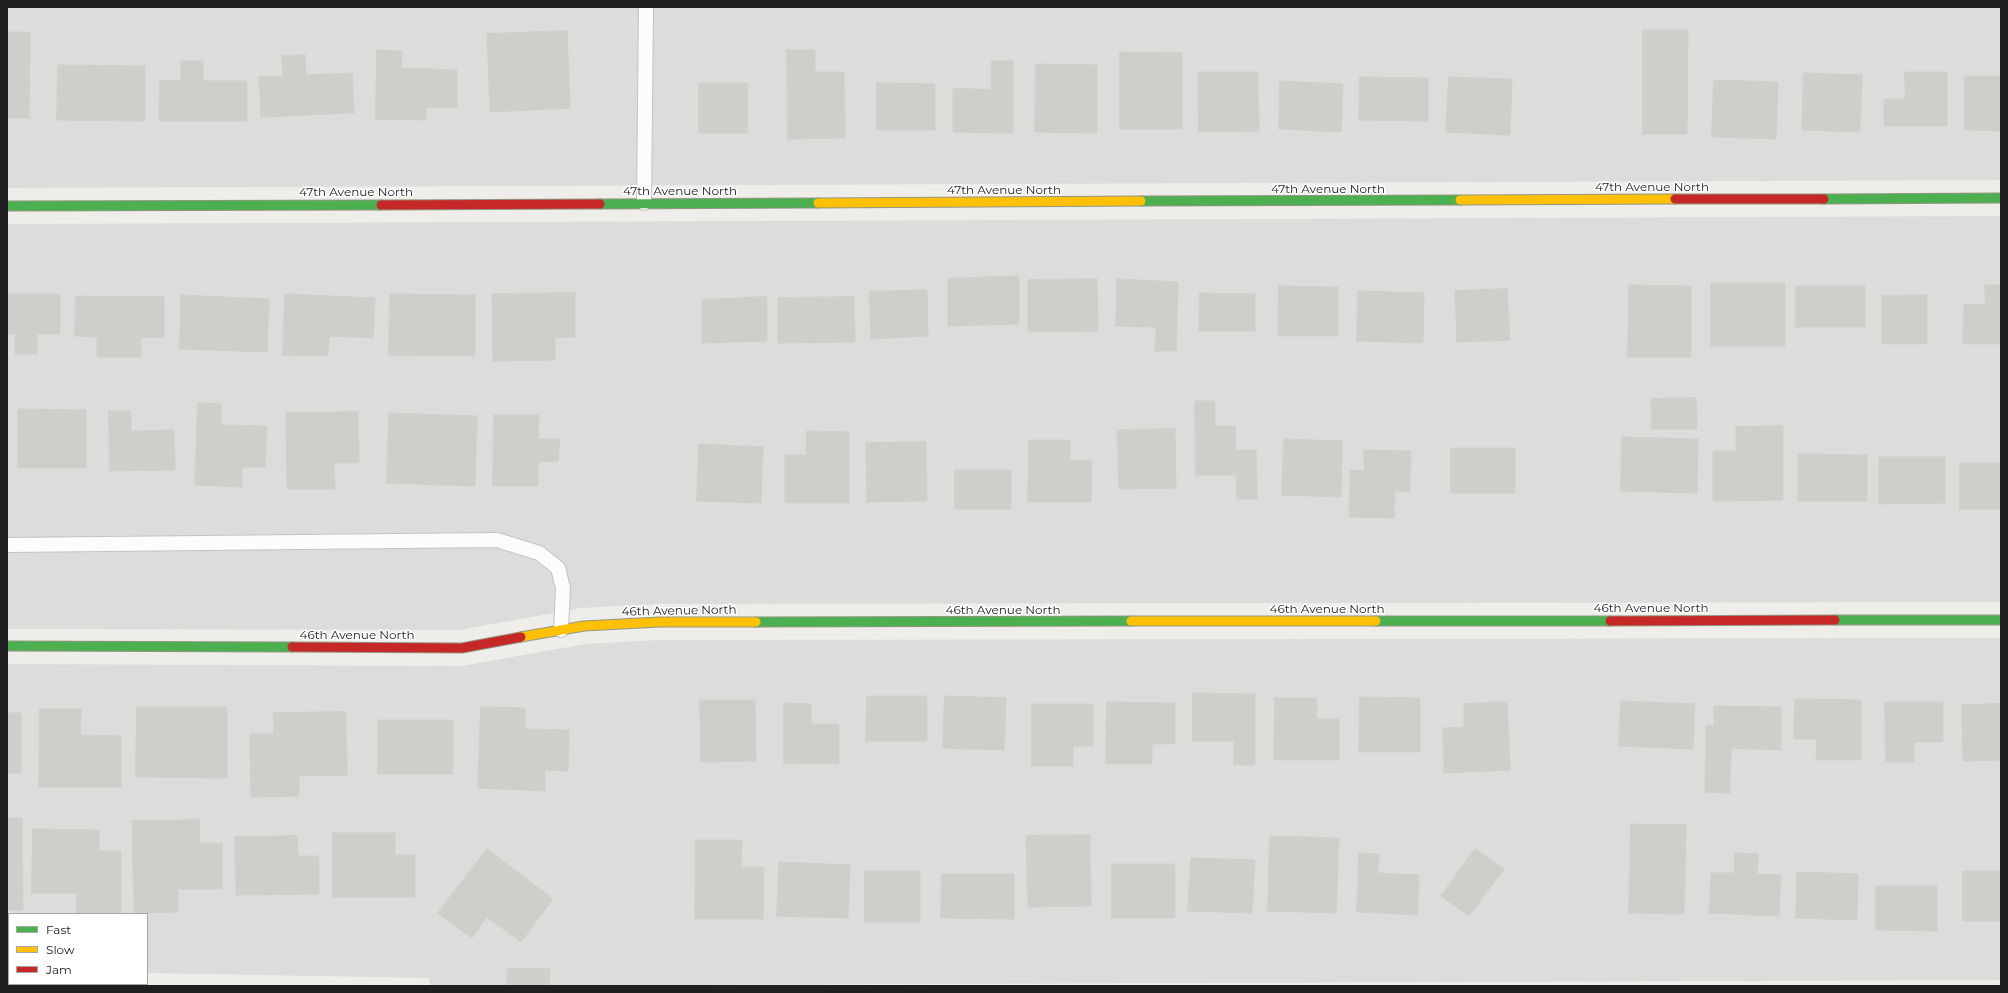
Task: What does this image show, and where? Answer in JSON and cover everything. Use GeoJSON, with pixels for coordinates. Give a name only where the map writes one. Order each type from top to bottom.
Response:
{"type":"FeatureCollection","features":[{"type":"Feature","properties":{"kind":"street","name":"47th Avenue North"},"geometry":{"type":"LineString","coordinates":[[7,206],[2001,198]]}},
{"type":"Feature","properties":{"kind":"street","name":"46th Avenue North"},"geometry":{"type":"LineString","coordinates":[[7,646],[462,648],[584,626],[667,622],[2001,620]]}},
{"type":"Feature","properties":{"kind":"lane"},"geometry":{"type":"LineString","coordinates":[[644,203],[646,7]]}},
{"type":"Feature","properties":{"kind":"lane"},"geometry":{"type":"LineString","coordinates":[[7,545],[497,540],[538,553],[558,568],[563,588],[561,630]]}},
{"type":"Feature","properties":{"kind":"shaded area"},"geometry":{"type":"Polygon","coordinates":[[[7,7],[2001,7],[2001,180],[7,188],[7,7]]]}},
{"type":"Feature","properties":{"kind":"shaded area"},"geometry":{"type":"Polygon","coordinates":[[[2001,216],[2001,602],[659,604],[581,608],[460,630],[7,629],[7,224],[2001,216]]]}},
{"type":"Feature","properties":{"kind":"shaded area"},"geometry":{"type":"Polygon","coordinates":[[[2001,638],[2001,980],[430,986],[429,978],[148,973],[148,913],[8,913],[7,970],[7,664],[462,666],[585,644],[659,640],[2001,638]]]}},
{"type":"Feature","properties":{"kind":"building"},"geometry":{"type":"Polygon","coordinates":[[[1643,30],[1688,30],[1687,134],[1643,134],[1643,30]]]}},
{"type":"Feature","properties":{"kind":"building"},"geometry":{"type":"Polygon","coordinates":[[[567,31],[570,108],[490,112],[487,34],[567,31]]]}},
{"type":"Feature","properties":{"kind":"building"},"geometry":{"type":"Polygon","coordinates":[[[7,32],[30,32],[29,118],[7,118],[7,32]]]}},
{"type":"Feature","properties":{"kind":"building"},"geometry":{"type":"Polygon","coordinates":[[[377,50],[402,51],[401,68],[457,70],[457,108],[426,107],[426,120],[376,119],[377,50]]]}},
{"type":"Feature","properties":{"kind":"building"},"geometry":{"type":"Polygon","coordinates":[[[787,50],[815,50],[815,72],[844,72],[845,138],[788,139],[787,50]]]}},
{"type":"Feature","properties":{"kind":"building"},"geometry":{"type":"Polygon","coordinates":[[[1120,52],[1182,53],[1182,129],[1120,129],[1120,52]]]}},
{"type":"Feature","properties":{"kind":"building"},"geometry":{"type":"Polygon","coordinates":[[[305,55],[306,75],[352,73],[354,113],[261,117],[259,77],[283,76],[282,56],[305,55]]]}},
{"type":"Feature","properties":{"kind":"building"},"geometry":{"type":"Polygon","coordinates":[[[181,61],[203,61],[203,81],[247,81],[247,121],[159,121],[160,80],[181,81],[181,61]]]}},
{"type":"Feature","properties":{"kind":"building"},"geometry":{"type":"Polygon","coordinates":[[[992,61],[1013,61],[1013,133],[953,132],[953,88],[991,90],[992,61]]]}},
{"type":"Feature","properties":{"kind":"building"},"geometry":{"type":"Polygon","coordinates":[[[1036,64],[1097,65],[1097,133],[1035,132],[1036,64]]]}},
{"type":"Feature","properties":{"kind":"building"},"geometry":{"type":"Polygon","coordinates":[[[58,65],[145,66],[145,121],[57,120],[58,65]]]}},
{"type":"Feature","properties":{"kind":"building"},"geometry":{"type":"Polygon","coordinates":[[[1198,72],[1258,72],[1259,131],[1199,132],[1198,72]]]}},
{"type":"Feature","properties":{"kind":"building"},"geometry":{"type":"Polygon","coordinates":[[[1905,72],[1947,72],[1947,126],[1884,126],[1884,99],[1905,99],[1905,72]]]}},
{"type":"Feature","properties":{"kind":"building"},"geometry":{"type":"Polygon","coordinates":[[[1804,73],[1862,75],[1860,132],[1802,130],[1804,73]]]}},
{"type":"Feature","properties":{"kind":"building"},"geometry":{"type":"Polygon","coordinates":[[[1965,76],[2001,76],[2001,131],[1965,130],[1965,76]]]}},
{"type":"Feature","properties":{"kind":"building"},"geometry":{"type":"Polygon","coordinates":[[[1360,77],[1428,78],[1428,121],[1359,120],[1360,77]]]}},
{"type":"Feature","properties":{"kind":"building"},"geometry":{"type":"Polygon","coordinates":[[[1449,77],[1512,79],[1510,135],[1446,132],[1449,77]]]}},
{"type":"Feature","properties":{"kind":"building"},"geometry":{"type":"Polygon","coordinates":[[[1714,80],[1778,82],[1776,139],[1712,137],[1714,80]]]}},
{"type":"Feature","properties":{"kind":"building"},"geometry":{"type":"Polygon","coordinates":[[[1280,81],[1343,84],[1341,132],[1279,129],[1280,81]]]}},
{"type":"Feature","properties":{"kind":"building"},"geometry":{"type":"Polygon","coordinates":[[[699,83],[748,83],[747,133],[699,133],[699,83]]]}},
{"type":"Feature","properties":{"kind":"building"},"geometry":{"type":"Polygon","coordinates":[[[877,83],[935,84],[935,130],[877,130],[877,83]]]}},
{"type":"Feature","properties":{"kind":"building"},"geometry":{"type":"Polygon","coordinates":[[[1019,276],[1019,324],[948,326],[948,279],[1019,276]]]}},
{"type":"Feature","properties":{"kind":"building"},"geometry":{"type":"Polygon","coordinates":[[[1097,279],[1098,331],[1028,332],[1028,280],[1097,279]]]}},
{"type":"Feature","properties":{"kind":"building"},"geometry":{"type":"Polygon","coordinates":[[[1117,279],[1178,282],[1176,351],[1155,351],[1156,327],[1116,326],[1117,279]]]}},
{"type":"Feature","properties":{"kind":"building"},"geometry":{"type":"Polygon","coordinates":[[[1711,283],[1785,283],[1785,346],[1711,346],[1711,283]]]}},
{"type":"Feature","properties":{"kind":"building"},"geometry":{"type":"Polygon","coordinates":[[[1629,285],[1691,286],[1691,357],[1628,357],[1629,285]]]}},
{"type":"Feature","properties":{"kind":"building"},"geometry":{"type":"Polygon","coordinates":[[[1985,285],[2001,285],[2001,344],[1963,344],[1964,304],[1985,305],[1985,285]]]}},
{"type":"Feature","properties":{"kind":"building"},"geometry":{"type":"Polygon","coordinates":[[[1279,286],[1338,287],[1338,336],[1278,336],[1279,286]]]}},
{"type":"Feature","properties":{"kind":"building"},"geometry":{"type":"Polygon","coordinates":[[[1796,286],[1865,286],[1865,327],[1796,327],[1796,286]]]}},
{"type":"Feature","properties":{"kind":"building"},"geometry":{"type":"Polygon","coordinates":[[[1507,289],[1510,340],[1457,342],[1455,291],[1507,289]]]}},
{"type":"Feature","properties":{"kind":"building"},"geometry":{"type":"Polygon","coordinates":[[[927,290],[928,336],[871,339],[869,292],[927,290]]]}},
{"type":"Feature","properties":{"kind":"building"},"geometry":{"type":"Polygon","coordinates":[[[1358,291],[1424,293],[1423,343],[1357,341],[1358,291]]]}},
{"type":"Feature","properties":{"kind":"building"},"geometry":{"type":"Polygon","coordinates":[[[575,293],[575,337],[555,338],[555,360],[493,361],[492,294],[575,293]]]}},
{"type":"Feature","properties":{"kind":"building"},"geometry":{"type":"Polygon","coordinates":[[[1200,293],[1255,294],[1255,331],[1199,331],[1200,293]]]}},
{"type":"Feature","properties":{"kind":"building"},"geometry":{"type":"Polygon","coordinates":[[[7,294],[60,294],[60,334],[37,334],[37,354],[15,354],[15,334],[7,334],[7,294]]]}},
{"type":"Feature","properties":{"kind":"building"},"geometry":{"type":"Polygon","coordinates":[[[285,294],[375,298],[373,338],[329,336],[328,356],[283,355],[285,294]]]}},
{"type":"Feature","properties":{"kind":"building"},"geometry":{"type":"Polygon","coordinates":[[[390,294],[475,295],[475,356],[389,355],[390,294]]]}},
{"type":"Feature","properties":{"kind":"building"},"geometry":{"type":"Polygon","coordinates":[[[181,295],[269,299],[267,352],[180,349],[181,295]]]}},
{"type":"Feature","properties":{"kind":"building"},"geometry":{"type":"Polygon","coordinates":[[[1927,295],[1927,344],[1882,344],[1882,296],[1927,295]]]}},
{"type":"Feature","properties":{"kind":"building"},"geometry":{"type":"Polygon","coordinates":[[[76,296],[164,297],[164,338],[141,337],[141,357],[97,357],[97,337],[75,336],[76,296]]]}},
{"type":"Feature","properties":{"kind":"building"},"geometry":{"type":"Polygon","coordinates":[[[767,297],[767,341],[702,343],[702,300],[767,297]]]}},
{"type":"Feature","properties":{"kind":"building"},"geometry":{"type":"Polygon","coordinates":[[[854,297],[855,342],[778,343],[778,298],[854,297]]]}},
{"type":"Feature","properties":{"kind":"building"},"geometry":{"type":"Polygon","coordinates":[[[1696,398],[1697,429],[1652,429],[1651,399],[1696,398]]]}},
{"type":"Feature","properties":{"kind":"building"},"geometry":{"type":"Polygon","coordinates":[[[1195,401],[1215,401],[1215,426],[1235,426],[1236,450],[1256,450],[1257,499],[1237,499],[1236,475],[1196,475],[1195,401]]]}},
{"type":"Feature","properties":{"kind":"building"},"geometry":{"type":"Polygon","coordinates":[[[198,403],[221,404],[221,425],[267,426],[265,467],[242,467],[242,487],[195,485],[198,403]]]}},
{"type":"Feature","properties":{"kind":"building"},"geometry":{"type":"Polygon","coordinates":[[[18,409],[86,410],[86,468],[18,468],[18,409]]]}},
{"type":"Feature","properties":{"kind":"building"},"geometry":{"type":"Polygon","coordinates":[[[109,411],[131,411],[131,431],[174,430],[175,470],[110,471],[109,411]]]}},
{"type":"Feature","properties":{"kind":"building"},"geometry":{"type":"Polygon","coordinates":[[[358,412],[359,463],[334,463],[335,489],[287,489],[286,413],[358,412]]]}},
{"type":"Feature","properties":{"kind":"building"},"geometry":{"type":"Polygon","coordinates":[[[389,413],[477,416],[475,486],[387,483],[389,413]]]}},
{"type":"Feature","properties":{"kind":"building"},"geometry":{"type":"Polygon","coordinates":[[[494,415],[539,415],[538,439],[560,439],[558,461],[538,462],[538,486],[493,486],[494,415]]]}},
{"type":"Feature","properties":{"kind":"building"},"geometry":{"type":"Polygon","coordinates":[[[1783,426],[1783,500],[1713,501],[1713,451],[1736,451],[1736,427],[1783,426]]]}},
{"type":"Feature","properties":{"kind":"building"},"geometry":{"type":"Polygon","coordinates":[[[1175,429],[1176,488],[1119,489],[1117,430],[1175,429]]]}},
{"type":"Feature","properties":{"kind":"building"},"geometry":{"type":"Polygon","coordinates":[[[807,431],[849,432],[849,503],[785,503],[785,455],[806,455],[807,431]]]}},
{"type":"Feature","properties":{"kind":"building"},"geometry":{"type":"Polygon","coordinates":[[[1622,437],[1698,439],[1697,493],[1621,491],[1622,437]]]}},
{"type":"Feature","properties":{"kind":"building"},"geometry":{"type":"Polygon","coordinates":[[[1284,439],[1342,441],[1341,497],[1282,495],[1284,439]]]}},
{"type":"Feature","properties":{"kind":"building"},"geometry":{"type":"Polygon","coordinates":[[[1029,440],[1070,440],[1070,460],[1092,461],[1091,502],[1028,502],[1029,440]]]}},
{"type":"Feature","properties":{"kind":"building"},"geometry":{"type":"Polygon","coordinates":[[[926,442],[927,501],[867,502],[866,443],[926,442]]]}},
{"type":"Feature","properties":{"kind":"building"},"geometry":{"type":"Polygon","coordinates":[[[699,444],[763,447],[761,503],[697,501],[699,444]]]}},
{"type":"Feature","properties":{"kind":"building"},"geometry":{"type":"Polygon","coordinates":[[[1451,448],[1515,448],[1515,493],[1451,493],[1451,448]]]}},
{"type":"Feature","properties":{"kind":"building"},"geometry":{"type":"Polygon","coordinates":[[[1364,450],[1411,451],[1410,492],[1395,491],[1394,518],[1349,517],[1350,470],[1364,471],[1364,450]]]}},
{"type":"Feature","properties":{"kind":"building"},"geometry":{"type":"Polygon","coordinates":[[[1798,454],[1867,455],[1867,501],[1798,501],[1798,454]]]}},
{"type":"Feature","properties":{"kind":"building"},"geometry":{"type":"Polygon","coordinates":[[[1879,457],[1945,457],[1945,503],[1879,504],[1879,457]]]}},
{"type":"Feature","properties":{"kind":"building"},"geometry":{"type":"Polygon","coordinates":[[[1960,463],[2001,463],[2001,509],[1960,509],[1960,463]]]}},
{"type":"Feature","properties":{"kind":"building"},"geometry":{"type":"Polygon","coordinates":[[[955,470],[1011,470],[1011,509],[955,509],[955,470]]]}},
{"type":"Feature","properties":{"kind":"building"},"geometry":{"type":"Polygon","coordinates":[[[1193,693],[1255,694],[1255,765],[1234,765],[1234,741],[1193,741],[1193,693]]]}},
{"type":"Feature","properties":{"kind":"building"},"geometry":{"type":"Polygon","coordinates":[[[867,696],[927,696],[927,741],[866,741],[867,696]]]}},
{"type":"Feature","properties":{"kind":"building"},"geometry":{"type":"Polygon","coordinates":[[[945,696],[1006,698],[1004,750],[943,748],[945,696]]]}},
{"type":"Feature","properties":{"kind":"building"},"geometry":{"type":"Polygon","coordinates":[[[1360,697],[1420,698],[1420,752],[1359,752],[1360,697]]]}},
{"type":"Feature","properties":{"kind":"building"},"geometry":{"type":"Polygon","coordinates":[[[1275,698],[1317,698],[1317,719],[1339,719],[1339,760],[1274,760],[1275,698]]]}},
{"type":"Feature","properties":{"kind":"building"},"geometry":{"type":"Polygon","coordinates":[[[1795,699],[1861,700],[1861,760],[1816,760],[1817,739],[1794,739],[1795,699]]]}},
{"type":"Feature","properties":{"kind":"building"},"geometry":{"type":"Polygon","coordinates":[[[700,700],[755,700],[756,761],[701,762],[700,700]]]}},
{"type":"Feature","properties":{"kind":"building"},"geometry":{"type":"Polygon","coordinates":[[[1621,701],[1695,704],[1693,749],[1619,746],[1621,701]]]}},
{"type":"Feature","properties":{"kind":"building"},"geometry":{"type":"Polygon","coordinates":[[[1107,702],[1175,703],[1175,744],[1152,744],[1152,764],[1106,764],[1107,702]]]}},
{"type":"Feature","properties":{"kind":"building"},"geometry":{"type":"Polygon","coordinates":[[[1507,702],[1510,770],[1444,773],[1443,728],[1464,727],[1464,704],[1507,702]]]}},
{"type":"Feature","properties":{"kind":"building"},"geometry":{"type":"Polygon","coordinates":[[[1885,702],[1943,702],[1943,742],[1914,742],[1914,762],[1886,762],[1885,702]]]}},
{"type":"Feature","properties":{"kind":"building"},"geometry":{"type":"Polygon","coordinates":[[[784,703],[811,704],[811,724],[839,724],[839,764],[784,763],[784,703]]]}},
{"type":"Feature","properties":{"kind":"building"},"geometry":{"type":"Polygon","coordinates":[[[1032,704],[1093,704],[1093,746],[1073,746],[1073,766],[1032,766],[1032,704]]]}},
{"type":"Feature","properties":{"kind":"building"},"geometry":{"type":"Polygon","coordinates":[[[2001,704],[2001,760],[1963,761],[1962,705],[2001,704]]]}},
{"type":"Feature","properties":{"kind":"building"},"geometry":{"type":"Polygon","coordinates":[[[1714,706],[1781,707],[1781,750],[1731,748],[1730,793],[1705,792],[1706,726],[1714,726],[1714,706]]]}},
{"type":"Feature","properties":{"kind":"building"},"geometry":{"type":"Polygon","coordinates":[[[137,707],[227,707],[227,778],[136,777],[137,707]]]}},
{"type":"Feature","properties":{"kind":"building"},"geometry":{"type":"Polygon","coordinates":[[[481,707],[525,708],[525,729],[569,730],[568,771],[545,770],[545,791],[478,788],[481,707]]]}},
{"type":"Feature","properties":{"kind":"building"},"geometry":{"type":"Polygon","coordinates":[[[40,709],[81,709],[80,735],[121,736],[121,787],[39,787],[40,709]]]}},
{"type":"Feature","properties":{"kind":"building"},"geometry":{"type":"Polygon","coordinates":[[[346,712],[347,775],[299,776],[299,796],[251,797],[250,734],[274,734],[273,713],[346,712]]]}},
{"type":"Feature","properties":{"kind":"building"},"geometry":{"type":"Polygon","coordinates":[[[7,713],[21,713],[21,773],[7,773],[7,713]]]}},
{"type":"Feature","properties":{"kind":"building"},"geometry":{"type":"Polygon","coordinates":[[[378,720],[453,720],[453,774],[378,774],[378,720]]]}},
{"type":"Feature","properties":{"kind":"building"},"geometry":{"type":"Polygon","coordinates":[[[7,818],[22,818],[23,910],[7,910],[7,818]]]}},
{"type":"Feature","properties":{"kind":"building"},"geometry":{"type":"Polygon","coordinates":[[[199,820],[200,843],[222,843],[222,889],[178,889],[178,912],[134,913],[132,821],[199,820]]]}},
{"type":"Feature","properties":{"kind":"building"},"geometry":{"type":"Polygon","coordinates":[[[1631,824],[1686,825],[1684,914],[1629,913],[1631,824]]]}},
{"type":"Feature","properties":{"kind":"building"},"geometry":{"type":"Polygon","coordinates":[[[33,829],[99,830],[99,851],[121,851],[121,913],[76,913],[77,893],[32,893],[33,829]]]}},
{"type":"Feature","properties":{"kind":"building"},"geometry":{"type":"Polygon","coordinates":[[[333,833],[395,833],[395,855],[415,855],[415,897],[333,897],[333,833]]]}},
{"type":"Feature","properties":{"kind":"building"},"geometry":{"type":"Polygon","coordinates":[[[1090,835],[1091,906],[1028,907],[1026,836],[1090,835]]]}},
{"type":"Feature","properties":{"kind":"building"},"geometry":{"type":"Polygon","coordinates":[[[297,836],[298,856],[319,856],[319,894],[236,895],[235,837],[297,836]]]}},
{"type":"Feature","properties":{"kind":"building"},"geometry":{"type":"Polygon","coordinates":[[[1270,836],[1339,838],[1336,913],[1268,911],[1270,836]]]}},
{"type":"Feature","properties":{"kind":"building"},"geometry":{"type":"Polygon","coordinates":[[[696,840],[742,840],[741,867],[764,867],[763,919],[695,919],[696,840]]]}},
{"type":"Feature","properties":{"kind":"building"},"geometry":{"type":"Polygon","coordinates":[[[487,849],[553,899],[521,942],[487,917],[472,938],[438,913],[487,849]]]}},
{"type":"Feature","properties":{"kind":"building"},"geometry":{"type":"Polygon","coordinates":[[[1475,849],[1504,869],[1469,916],[1441,896],[1475,849]]]}},
{"type":"Feature","properties":{"kind":"building"},"geometry":{"type":"Polygon","coordinates":[[[1359,853],[1379,854],[1378,873],[1419,875],[1418,915],[1357,912],[1359,853]]]}},
{"type":"Feature","properties":{"kind":"building"},"geometry":{"type":"Polygon","coordinates":[[[1735,853],[1758,854],[1757,874],[1781,875],[1779,916],[1709,913],[1711,873],[1734,873],[1735,853]]]}},
{"type":"Feature","properties":{"kind":"building"},"geometry":{"type":"Polygon","coordinates":[[[1191,858],[1255,860],[1252,913],[1188,911],[1191,858]]]}},
{"type":"Feature","properties":{"kind":"building"},"geometry":{"type":"Polygon","coordinates":[[[779,862],[850,865],[848,918],[777,916],[779,862]]]}},
{"type":"Feature","properties":{"kind":"building"},"geometry":{"type":"Polygon","coordinates":[[[1112,864],[1175,864],[1175,918],[1112,918],[1112,864]]]}},
{"type":"Feature","properties":{"kind":"building"},"geometry":{"type":"Polygon","coordinates":[[[865,871],[920,871],[920,922],[865,922],[865,871]]]}},
{"type":"Feature","properties":{"kind":"building"},"geometry":{"type":"Polygon","coordinates":[[[1963,871],[2001,871],[2001,921],[1963,921],[1963,871]]]}},
{"type":"Feature","properties":{"kind":"building"},"geometry":{"type":"Polygon","coordinates":[[[1797,872],[1858,874],[1857,920],[1796,918],[1797,872]]]}},
{"type":"Feature","properties":{"kind":"building"},"geometry":{"type":"Polygon","coordinates":[[[942,874],[1014,874],[1014,919],[941,918],[942,874]]]}},
{"type":"Feature","properties":{"kind":"building"},"geometry":{"type":"Polygon","coordinates":[[[1876,886],[1937,886],[1937,931],[1876,930],[1876,886]]]}},
{"type":"Feature","properties":{"kind":"building"},"geometry":{"type":"Polygon","coordinates":[[[508,968],[550,969],[549,986],[507,986],[508,968]]]}},
{"type":"Feature","properties":{"kind":"traffic: fast"},"geometry":{"type":"LineString","coordinates":[[1824,199],[2001,198]]}},
{"type":"Feature","properties":{"kind":"traffic: fast"},"geometry":{"type":"LineString","coordinates":[[1141,201],[1460,200]]}},
{"type":"Feature","properties":{"kind":"traffic: fast"},"geometry":{"type":"LineString","coordinates":[[600,204],[818,203]]}},
{"type":"Feature","properties":{"kind":"traffic: fast"},"geometry":{"type":"LineString","coordinates":[[7,206],[381,205]]}},
{"type":"Feature","properties":{"kind":"traffic: fast"},"geometry":{"type":"LineString","coordinates":[[1835,620],[2001,620]]}},
{"type":"Feature","properties":{"kind":"traffic: fast"},"geometry":{"type":"LineString","coordinates":[[756,622],[1131,621]]}},
{"type":"Feature","properties":{"kind":"traffic: fast"},"geometry":{"type":"LineString","coordinates":[[1376,621],[1610,621]]}},
{"type":"Feature","properties":{"kind":"traffic: fast"},"geometry":{"type":"LineString","coordinates":[[7,646],[292,647]]}},
{"type":"Feature","properties":{"kind":"traffic: slow"},"geometry":{"type":"LineString","coordinates":[[1460,200],[1675,199]]}},
{"type":"Feature","properties":{"kind":"traffic: slow"},"geometry":{"type":"LineString","coordinates":[[818,203],[1141,201]]}},
{"type":"Feature","properties":{"kind":"traffic: slow"},"geometry":{"type":"LineString","coordinates":[[1131,621],[1376,621]]}},
{"type":"Feature","properties":{"kind":"traffic: slow"},"geometry":{"type":"LineString","coordinates":[[521,637],[584,626],[659,622],[756,622]]}},
{"type":"Feature","properties":{"kind":"traffic: jam"},"geometry":{"type":"LineString","coordinates":[[1675,199],[1824,199]]}},
{"type":"Feature","properties":{"kind":"traffic: jam"},"geometry":{"type":"LineString","coordinates":[[381,205],[600,204]]}},
{"type":"Feature","properties":{"kind":"traffic: jam"},"geometry":{"type":"LineString","coordinates":[[1610,621],[1835,620]]}},
{"type":"Feature","properties":{"kind":"traffic: jam"},"geometry":{"type":"LineString","coordinates":[[292,647],[462,648],[521,637]]}}]}
